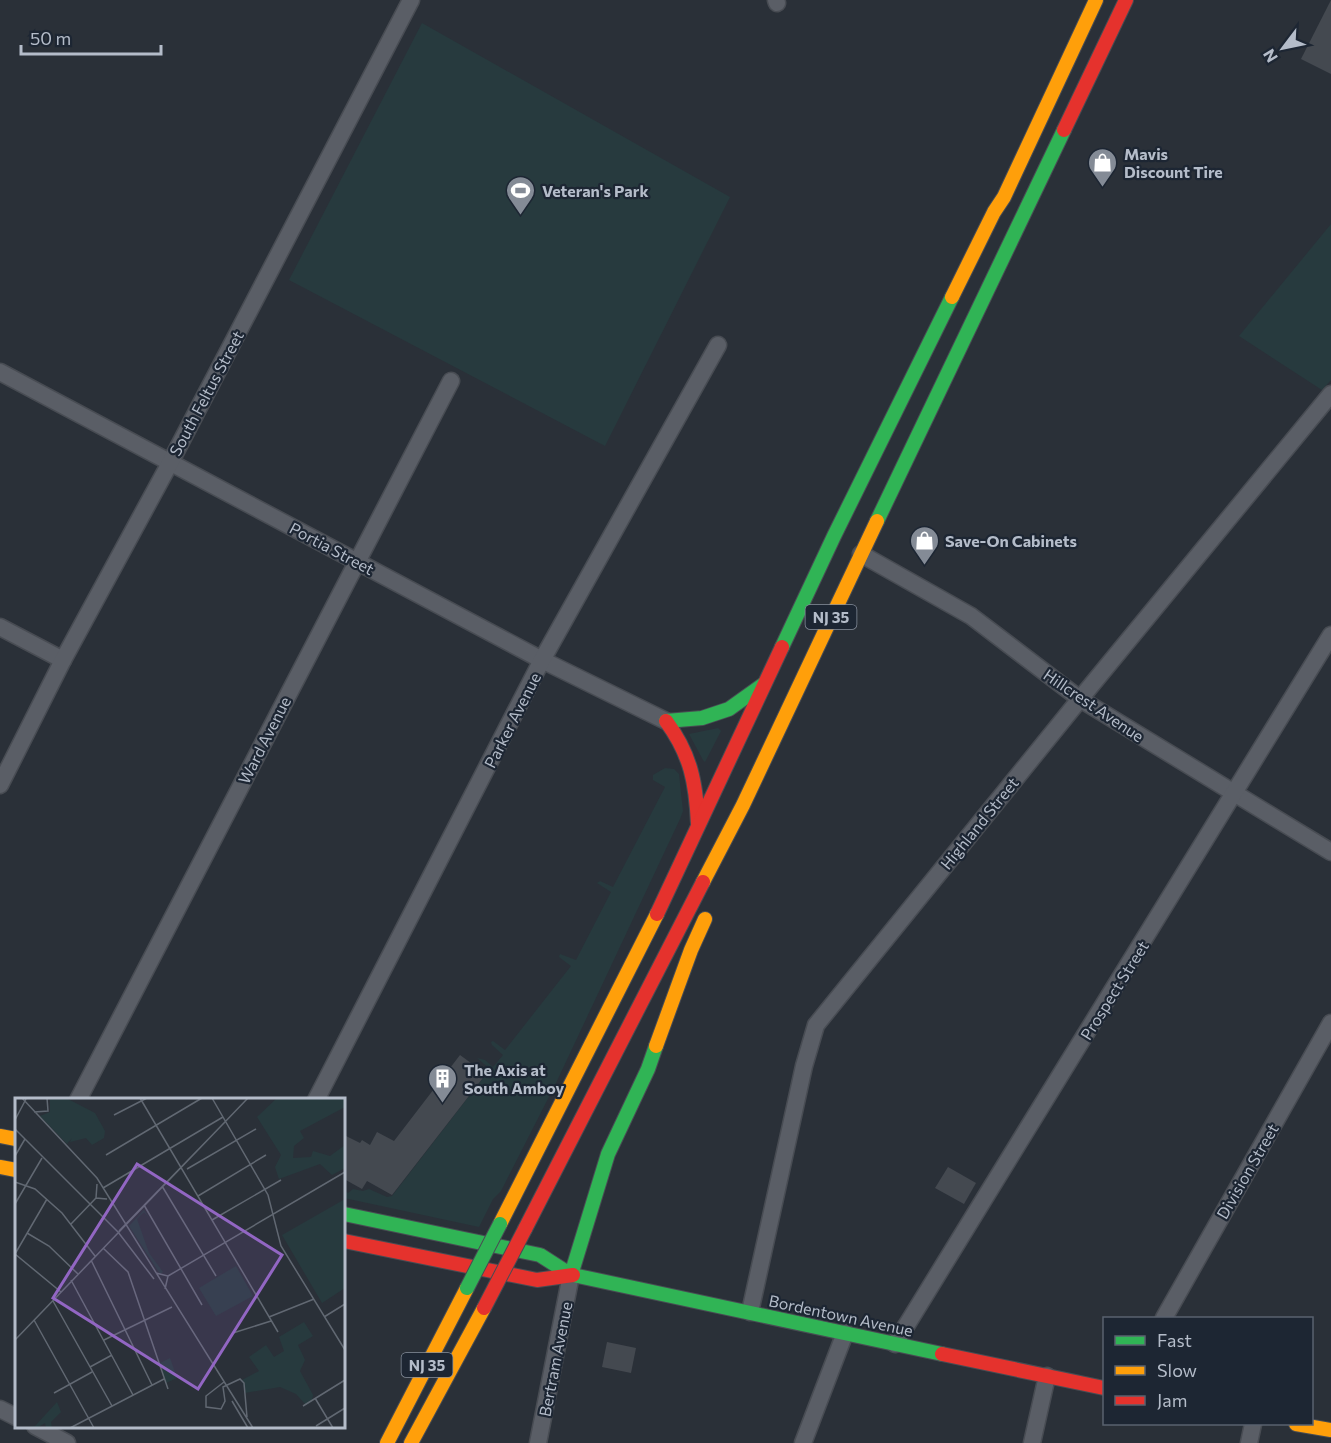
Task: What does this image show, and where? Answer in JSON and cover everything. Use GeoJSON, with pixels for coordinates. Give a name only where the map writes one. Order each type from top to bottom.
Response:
{"type":"FeatureCollection","features":[{"type":"Feature","properties":{"kind":"main road","name":"NJ 35"},"geometry":{"type":"LineString","coordinates":[[387,1443],[653,922],[834,536],[994,212],[1004,197],[1096,0]]}},
{"type":"Feature","properties":{"kind":"main road","name":"NJ 35"},"geometry":{"type":"LineString","coordinates":[[411,1443],[484,1308],[743,805],[1126,0]]}},
{"type":"Feature","properties":{"kind":"main road"},"geometry":{"type":"LineString","coordinates":[[666,721],[702,718],[729,709],[767,682]]}},
{"type":"Feature","properties":{"kind":"main road"},"geometry":{"type":"LineString","coordinates":[[666,721],[680,738],[691,764],[697,791],[698,827]]}},
{"type":"Feature","properties":{"kind":"main road"},"geometry":{"type":"LineString","coordinates":[[728,863],[743,805]]}},
{"type":"Feature","properties":{"kind":"main road"},"geometry":{"type":"LineString","coordinates":[[571,1275],[608,1154],[648,1069],[691,950],[711,907]]}},
{"type":"Feature","properties":{"kind":"main road"},"geometry":{"type":"LineString","coordinates":[[0,1136],[15,1139]]}},
{"type":"Feature","properties":{"kind":"main road"},"geometry":{"type":"LineString","coordinates":[[0,1167],[15,1170]]}},
{"type":"Feature","properties":{"kind":"main road","name":"Bordentown Avenue"},"geometry":{"type":"LineString","coordinates":[[345,1214],[540,1255],[571,1275]]}},
{"type":"Feature","properties":{"kind":"main road"},"geometry":{"type":"LineString","coordinates":[[395,1251],[407,1228]]}},
{"type":"Feature","properties":{"kind":"main road","name":"Bordentown Avenue"},"geometry":{"type":"LineString","coordinates":[[345,1241],[537,1280],[571,1275],[1103,1388]]}},
{"type":"Feature","properties":{"kind":"main road"},"geometry":{"type":"LineString","coordinates":[[1302,1425],[1331,1430]]}},
{"type":"Feature","properties":{"kind":"street","name":"South Feltus Street"},"geometry":{"type":"LineString","coordinates":[[0,785],[63,660],[170,463],[411,0]]}},
{"type":"Feature","properties":{"kind":"street","name":"Parker Avenue"},"geometry":{"type":"LineString","coordinates":[[317,1098],[542,660],[718,345]]}},
{"type":"Feature","properties":{"kind":"street","name":"Portia Street"},"geometry":{"type":"LineString","coordinates":[[0,372],[542,660],[666,721]]}},
{"type":"Feature","properties":{"kind":"street","name":"Ward Avenue"},"geometry":{"type":"LineString","coordinates":[[79,1098],[451,381]]}},
{"type":"Feature","properties":{"kind":"street","name":"Highland Street"},"geometry":{"type":"LineString","coordinates":[[750,1312],[804,1066],[816,1025],[1331,394]]}},
{"type":"Feature","properties":{"kind":"street","name":"Hillcrest Avenue"},"geometry":{"type":"LineString","coordinates":[[861,554],[971,616],[1080,699],[1331,852]]}},
{"type":"Feature","properties":{"kind":"street"},"geometry":{"type":"LineString","coordinates":[[0,627],[63,660]]}},
{"type":"Feature","properties":{"kind":"street","name":"Prospect Street"},"geometry":{"type":"LineString","coordinates":[[895,1344],[1331,635]]}},
{"type":"Feature","properties":{"kind":"street","name":"Division Street"},"geometry":{"type":"LineString","coordinates":[[1165,1317],[1331,1023]]}},
{"type":"Feature","properties":{"kind":"street","name":"Bertram Avenue"},"geometry":{"type":"LineString","coordinates":[[538,1443],[571,1275]]}},
{"type":"Feature","properties":{"kind":"street"},"geometry":{"type":"LineString","coordinates":[[803,1443],[845,1333]]}},
{"type":"Feature","properties":{"kind":"street"},"geometry":{"type":"LineString","coordinates":[[1032,1443],[1047,1376]]}},
{"type":"Feature","properties":{"kind":"street"},"geometry":{"type":"LineString","coordinates":[[0,1409],[15,1416]]}},
{"type":"Feature","properties":{"kind":"street"},"geometry":{"type":"LineString","coordinates":[[1249,1443],[1253,1425]]}},
{"type":"Feature","properties":{"kind":"street"},"geometry":{"type":"LineString","coordinates":[[38,1428],[66,1443]]}},
{"type":"Feature","properties":{"kind":"green space","name":"Veteran's Park"},"geometry":{"type":"Polygon","coordinates":[[[422,23],[730,197],[605,446],[289,280],[422,23]]]}},
{"type":"Feature","properties":{"kind":"green space"},"geometry":{"type":"Polygon","coordinates":[[[1331,224],[1331,380],[1322,390],[1239,336],[1331,224]]]}},
{"type":"Feature","properties":{"kind":"green space"},"geometry":{"type":"Polygon","coordinates":[[[718,728],[721,731],[705,762],[689,734],[718,728]]]}},
{"type":"Feature","properties":{"kind":"green space"},"geometry":{"type":"Polygon","coordinates":[[[665,768],[674,769],[679,774],[683,811],[680,819],[556,1083],[501,1191],[493,1199],[479,1227],[345,1198],[345,1191],[348,1193],[353,1189],[363,1191],[369,1189],[387,1197],[392,1196],[490,1069],[477,1058],[485,1060],[493,1067],[503,1055],[491,1042],[493,1041],[505,1050],[571,966],[559,957],[560,954],[576,960],[611,892],[597,883],[600,881],[613,887],[665,787],[653,780],[653,775],[665,768]]]}},
{"type":"Feature","properties":{"kind":"building"},"geometry":{"type":"Polygon","coordinates":[[[1331,0],[1331,74],[1301,59],[1331,0]]]}},
{"type":"Feature","properties":{"kind":"building","name":"The Axis at South Amboy"},"geometry":{"type":"Polygon","coordinates":[[[460,1055],[486,1074],[392,1195],[367,1181],[362,1189],[345,1180],[345,1136],[360,1143],[362,1140],[370,1145],[377,1132],[394,1141],[460,1055]]]}},
{"type":"Feature","properties":{"kind":"building"},"geometry":{"type":"Polygon","coordinates":[[[948,1167],[976,1183],[964,1204],[935,1188],[948,1167]]]}},
{"type":"Feature","properties":{"kind":"building"},"geometry":{"type":"Polygon","coordinates":[[[607,1342],[636,1348],[631,1373],[602,1367],[607,1342]]]}},
{"type":"Feature","properties":{"kind":"traffic: fast"},"geometry":{"type":"LineString","coordinates":[[877,521],[1064,130]]}},
{"type":"Feature","properties":{"kind":"traffic: fast"},"geometry":{"type":"LineString","coordinates":[[782,647],[952,297]]}},
{"type":"Feature","properties":{"kind":"traffic: fast"},"geometry":{"type":"LineString","coordinates":[[666,721],[702,718],[729,709],[764,684]]}},
{"type":"Feature","properties":{"kind":"traffic: fast"},"geometry":{"type":"LineString","coordinates":[[571,1275],[608,1154],[648,1069],[656,1046]]}},
{"type":"Feature","properties":{"kind":"traffic: fast"},"geometry":{"type":"LineString","coordinates":[[345,1214],[540,1255],[571,1275]]}},
{"type":"Feature","properties":{"kind":"traffic: fast"},"geometry":{"type":"LineString","coordinates":[[467,1288],[500,1224]]}},
{"type":"Feature","properties":{"kind":"traffic: fast"},"geometry":{"type":"LineString","coordinates":[[573,1275],[942,1354]]}},
{"type":"Feature","properties":{"kind":"traffic: slow"},"geometry":{"type":"LineString","coordinates":[[952,297],[994,212],[1004,197],[1096,0]]}},
{"type":"Feature","properties":{"kind":"traffic: slow"},"geometry":{"type":"LineString","coordinates":[[703,882],[743,805],[877,521]]}},
{"type":"Feature","properties":{"kind":"traffic: slow"},"geometry":{"type":"LineString","coordinates":[[500,1224],[657,914]]}},
{"type":"Feature","properties":{"kind":"traffic: slow"},"geometry":{"type":"LineString","coordinates":[[656,1046],[691,950],[705,919]]}},
{"type":"Feature","properties":{"kind":"traffic: slow"},"geometry":{"type":"LineString","coordinates":[[0,1136],[15,1139]]}},
{"type":"Feature","properties":{"kind":"traffic: slow"},"geometry":{"type":"LineString","coordinates":[[0,1167],[15,1170]]}},
{"type":"Feature","properties":{"kind":"traffic: slow"},"geometry":{"type":"LineString","coordinates":[[387,1443],[467,1288]]}},
{"type":"Feature","properties":{"kind":"traffic: slow"},"geometry":{"type":"LineString","coordinates":[[411,1443],[484,1308]]}},
{"type":"Feature","properties":{"kind":"traffic: slow"},"geometry":{"type":"LineString","coordinates":[[1302,1425],[1331,1430]]}},
{"type":"Feature","properties":{"kind":"traffic: jam"},"geometry":{"type":"LineString","coordinates":[[1064,130],[1126,0]]}},
{"type":"Feature","properties":{"kind":"traffic: jam"},"geometry":{"type":"LineString","coordinates":[[657,914],[782,647]]}},
{"type":"Feature","properties":{"kind":"traffic: jam"},"geometry":{"type":"LineString","coordinates":[[666,721],[681,746],[691,770],[698,824]]}},
{"type":"Feature","properties":{"kind":"traffic: jam"},"geometry":{"type":"LineString","coordinates":[[525,1229],[703,882]]}},
{"type":"Feature","properties":{"kind":"traffic: jam"},"geometry":{"type":"LineString","coordinates":[[484,1308],[525,1229]]}},
{"type":"Feature","properties":{"kind":"traffic: jam"},"geometry":{"type":"LineString","coordinates":[[345,1241],[537,1280],[573,1275]]}},
{"type":"Feature","properties":{"kind":"traffic: jam"},"geometry":{"type":"LineString","coordinates":[[942,1354],[1103,1388]]}},
{"type":"Feature","properties":{"kind":"place","name":"Mavis Discount Tire"},"geometry":{"type":"Point","coordinates":[1103,188]}},
{"type":"Feature","properties":{"kind":"place","name":"Veteran's Park"},"geometry":{"type":"Point","coordinates":[521,216]}},
{"type":"Feature","properties":{"kind":"place","name":"Save-On Cabinets"},"geometry":{"type":"Point","coordinates":[924,566]}},
{"type":"Feature","properties":{"kind":"place","name":"The Axis at South Amboy"},"geometry":{"type":"Point","coordinates":[443,1104]}}]}
